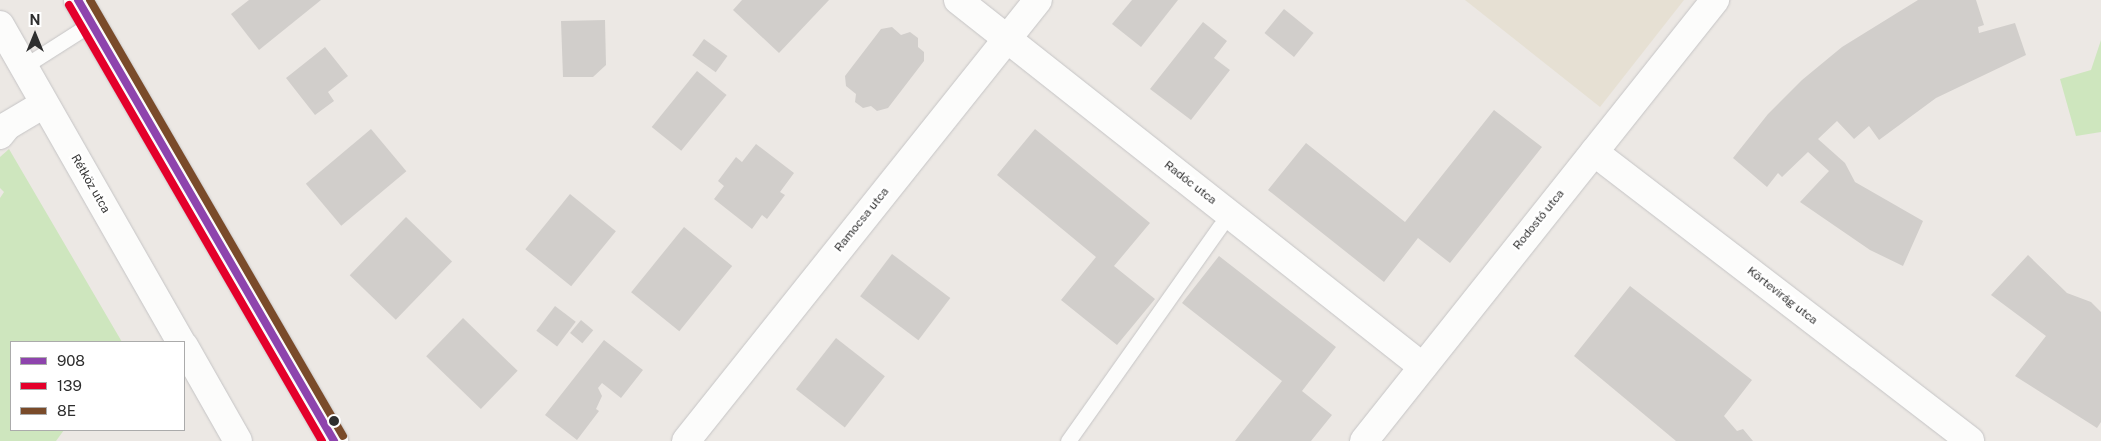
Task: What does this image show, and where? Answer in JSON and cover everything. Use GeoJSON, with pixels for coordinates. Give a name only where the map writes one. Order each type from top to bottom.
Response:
{"type":"FeatureCollection","features":[{"type":"Feature","properties":{"kind":"street","name":"Radóc utca"},"geometry":{"type":"LineString","coordinates":[[958,0],[1423,367]]}},
{"type":"Feature","properties":{"kind":"street","name":"Ramocsa utca"},"geometry":{"type":"LineString","coordinates":[[686,441],[1038,0]]}},
{"type":"Feature","properties":{"kind":"street","name":"Rodostó utca"},"geometry":{"type":"LineString","coordinates":[[1364,441],[1715,0]]}},
{"type":"Feature","properties":{"kind":"street"},"geometry":{"type":"LineString","coordinates":[[85,12],[334,441]]}},
{"type":"Feature","properties":{"kind":"street","name":"Rétköz utca"},"geometry":{"type":"LineString","coordinates":[[0,25],[180,341]]}},
{"type":"Feature","properties":{"kind":"street"},"geometry":{"type":"LineString","coordinates":[[0,135],[7,126],[44,104]]}},
{"type":"Feature","properties":{"kind":"street","name":"Körtevirág utca"},"geometry":{"type":"LineString","coordinates":[[1594,152],[1970,441]]}},
{"type":"Feature","properties":{"kind":"street"},"geometry":{"type":"LineString","coordinates":[[185,348],[238,441]]}},
{"type":"Feature","properties":{"kind":"lane"},"geometry":{"type":"LineString","coordinates":[[23,66],[85,12]]}},
{"type":"Feature","properties":{"kind":"lane"},"geometry":{"type":"LineString","coordinates":[[1068,441],[1220,226]]}},
{"type":"Feature","properties":{"kind":"shaded area"},"geometry":{"type":"Polygon","coordinates":[[[1465,0],[1684,0],[1600,107],[1465,0]]]}},
{"type":"Feature","properties":{"kind":"green space"},"geometry":{"type":"Polygon","coordinates":[[[2101,40],[2101,132],[2076,136],[2060,79],[2091,70],[2101,40]]]}},
{"type":"Feature","properties":{"kind":"green space"},"geometry":{"type":"Polygon","coordinates":[[[9,149],[121,341],[10,341],[10,431],[63,431],[56,441],[0,441],[0,198],[4,192],[0,188],[0,157],[9,149]]]}},
{"type":"Feature","properties":{"kind":"building"},"geometry":{"type":"Polygon","coordinates":[[[249,0],[321,0],[259,50],[231,14],[249,0]]]}},
{"type":"Feature","properties":{"kind":"building"},"geometry":{"type":"Polygon","coordinates":[[[742,0],[829,0],[779,53],[733,10],[742,0]]]}},
{"type":"Feature","properties":{"kind":"building"},"geometry":{"type":"Polygon","coordinates":[[[1132,0],[1178,0],[1141,47],[1112,24],[1132,0]]]}},
{"type":"Feature","properties":{"kind":"building"},"geometry":{"type":"Polygon","coordinates":[[[1918,0],[1976,0],[1984,25],[1978,27],[1979,33],[2015,23],[2026,55],[1936,98],[1879,140],[1869,126],[1854,139],[1837,121],[1818,139],[1845,163],[1855,182],[1923,221],[1903,266],[1870,250],[1800,202],[1829,171],[1808,152],[1782,177],[1778,173],[1767,187],[1733,158],[1768,114],[1802,80],[1842,47],[1918,0]]]}},
{"type":"Feature","properties":{"kind":"building"},"geometry":{"type":"Polygon","coordinates":[[[1284,9],[1314,33],[1294,57],[1264,33],[1284,9]]]}},
{"type":"Feature","properties":{"kind":"building"},"geometry":{"type":"Polygon","coordinates":[[[605,20],[606,65],[593,77],[563,77],[561,21],[605,20]]]}},
{"type":"Feature","properties":{"kind":"building"},"geometry":{"type":"Polygon","coordinates":[[[1203,22],[1227,41],[1214,58],[1230,70],[1191,120],[1150,89],[1203,22]]]}},
{"type":"Feature","properties":{"kind":"building"},"geometry":{"type":"Polygon","coordinates":[[[892,27],[901,35],[910,32],[918,38],[918,47],[924,52],[924,61],[888,108],[877,111],[871,106],[863,108],[855,102],[856,94],[846,86],[845,76],[881,29],[892,27]]]}},
{"type":"Feature","properties":{"kind":"building"},"geometry":{"type":"Polygon","coordinates":[[[704,39],[727,56],[716,72],[692,55],[704,39]]]}},
{"type":"Feature","properties":{"kind":"building"},"geometry":{"type":"Polygon","coordinates":[[[325,47],[348,76],[328,92],[334,101],[315,115],[286,78],[325,47]]]}},
{"type":"Feature","properties":{"kind":"building"},"geometry":{"type":"Polygon","coordinates":[[[697,71],[727,95],[681,151],[652,127],[697,71]]]}},
{"type":"Feature","properties":{"kind":"building"},"geometry":{"type":"Polygon","coordinates":[[[1494,110],[1542,147],[1450,263],[1418,238],[1384,282],[1268,190],[1306,143],[1405,222],[1494,110]]]}},
{"type":"Feature","properties":{"kind":"building"},"geometry":{"type":"Polygon","coordinates":[[[371,129],[406,171],[341,226],[306,184],[371,129]]]}},
{"type":"Feature","properties":{"kind":"building"},"geometry":{"type":"Polygon","coordinates":[[[1035,129],[1150,223],[1114,266],[1155,299],[1117,345],[1061,300],[1096,257],[997,175],[1035,129]]]}},
{"type":"Feature","properties":{"kind":"building"},"geometry":{"type":"Polygon","coordinates":[[[756,144],[794,173],[780,192],[785,195],[767,219],[762,215],[752,229],[714,199],[724,186],[718,181],[736,157],[742,162],[756,144]]]}},
{"type":"Feature","properties":{"kind":"building"},"geometry":{"type":"Polygon","coordinates":[[[570,194],[616,231],[571,286],[525,249],[570,194]]]}},
{"type":"Feature","properties":{"kind":"building"},"geometry":{"type":"Polygon","coordinates":[[[406,217],[452,261],[396,320],[350,275],[406,217]]]}},
{"type":"Feature","properties":{"kind":"building"},"geometry":{"type":"Polygon","coordinates":[[[684,227],[732,266],[679,331],[631,292],[684,227]]]}},
{"type":"Feature","properties":{"kind":"building"},"geometry":{"type":"Polygon","coordinates":[[[892,254],[950,298],[918,340],[860,296],[892,254]]]}},
{"type":"Feature","properties":{"kind":"building"},"geometry":{"type":"Polygon","coordinates":[[[2028,255],[2067,293],[2091,302],[2101,312],[2101,422],[2097,428],[2015,376],[2046,336],[1991,295],[2028,255]]]}},
{"type":"Feature","properties":{"kind":"building"},"geometry":{"type":"Polygon","coordinates":[[[1219,256],[1336,347],[1302,391],[1332,415],[1311,441],[1235,441],[1282,381],[1182,303],[1219,256]]]}},
{"type":"Feature","properties":{"kind":"building"},"geometry":{"type":"Polygon","coordinates":[[[1630,286],[1752,380],[1724,416],[1737,431],[1743,429],[1753,441],[1676,441],[1574,356],[1630,286]]]}},
{"type":"Feature","properties":{"kind":"building"},"geometry":{"type":"Polygon","coordinates":[[[555,306],[576,322],[557,346],[536,331],[555,306]]]}},
{"type":"Feature","properties":{"kind":"building"},"geometry":{"type":"Polygon","coordinates":[[[463,318],[518,371],[481,409],[426,356],[463,318]]]}},
{"type":"Feature","properties":{"kind":"building"},"geometry":{"type":"Polygon","coordinates":[[[581,320],[593,330],[582,343],[570,333],[581,320]]]}},
{"type":"Feature","properties":{"kind":"building"},"geometry":{"type":"Polygon","coordinates":[[[836,338],[885,376],[845,427],[796,389],[836,338]]]}},
{"type":"Feature","properties":{"kind":"building"},"geometry":{"type":"Polygon","coordinates":[[[604,340],[643,370],[621,398],[602,383],[598,388],[602,396],[596,409],[599,411],[577,440],[545,415],[604,340]]]}},
{"type":"Feature","properties":{"kind":"transit line","name":"908"},"geometry":{"type":"LineString","coordinates":[[78,0],[334,441]]}},
{"type":"Feature","properties":{"kind":"transit line","name":"8E"},"geometry":{"type":"LineString","coordinates":[[90,0],[343,436]]}},
{"type":"Feature","properties":{"kind":"transit line","name":"139"},"geometry":{"type":"LineString","coordinates":[[69,5],[322,441]]}}]}
